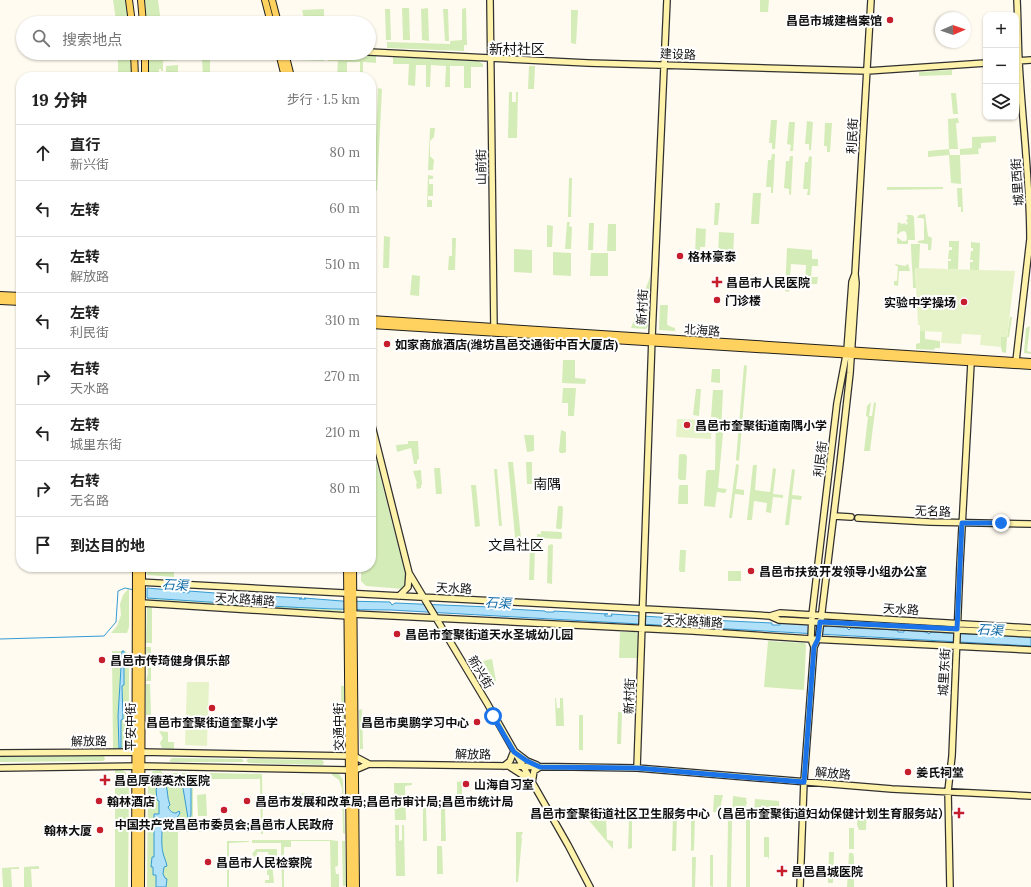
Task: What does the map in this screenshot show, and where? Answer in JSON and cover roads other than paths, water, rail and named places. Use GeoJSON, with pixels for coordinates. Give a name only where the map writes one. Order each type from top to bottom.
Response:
{"type":"FeatureCollection","features":[{"type":"Feature","properties":{"kind":"main road"},"geometry":{"type":"LineString","coordinates":[[129,0],[131,16]]}},
{"type":"Feature","properties":{"kind":"main road"},"geometry":{"type":"LineString","coordinates":[[141,0],[142,16]]}},
{"type":"Feature","properties":{"kind":"main road"},"geometry":{"type":"LineString","coordinates":[[265,0],[269,16]]}},
{"type":"Feature","properties":{"kind":"main road"},"geometry":{"type":"LineString","coordinates":[[272,0],[276,16]]}},
{"type":"Feature","properties":{"kind":"main road"},"geometry":{"type":"LineString","coordinates":[[134,60],[135,72]]}},
{"type":"Feature","properties":{"kind":"main road"},"geometry":{"type":"LineString","coordinates":[[145,60],[145,72]]}},
{"type":"Feature","properties":{"kind":"main road"},"geometry":{"type":"LineString","coordinates":[[280,60],[283,72]]}},
{"type":"Feature","properties":{"kind":"main road"},"geometry":{"type":"LineString","coordinates":[[287,60],[290,72]]}},
{"type":"Feature","properties":{"kind":"main road"},"geometry":{"type":"LineString","coordinates":[[0,295],[16,296]]}},
{"type":"Feature","properties":{"kind":"main road"},"geometry":{"type":"LineString","coordinates":[[0,300],[16,302]]}},
{"type":"Feature","properties":{"kind":"main road","name":"北海路"},"geometry":{"type":"LineString","coordinates":[[376,319],[494,330]]}},
{"type":"Feature","properties":{"kind":"main road","name":"北海路"},"geometry":{"type":"LineString","coordinates":[[376,325],[494,330],[1031,366]]}},
{"type":"Feature","properties":{"kind":"main road","name":"北海路"},"geometry":{"type":"LineString","coordinates":[[848,353],[1031,362]]}},
{"type":"Feature","properties":{"kind":"main road","name":"平安中街"},"geometry":{"type":"LineString","coordinates":[[135,887],[140,600],[137,572]]}},
{"type":"Feature","properties":{"kind":"main road","name":"平安中街"},"geometry":{"type":"LineString","coordinates":[[139,585],[141,572]]}},
{"type":"Feature","properties":{"kind":"main road","name":"交通中街"},"geometry":{"type":"LineString","coordinates":[[348,572],[351,613],[352,770],[350,887]]}},
{"type":"Feature","properties":{"kind":"main road","name":"交通中街"},"geometry":{"type":"LineString","coordinates":[[350,596],[352,572]]}},
{"type":"Feature","properties":{"kind":"main road","name":"平安中街"},"geometry":{"type":"LineString","coordinates":[[138,766],[141,887]]}},
{"type":"Feature","properties":{"kind":"main road","name":"交通中街"},"geometry":{"type":"LineString","coordinates":[[352,770],[356,887]]}},
{"type":"Feature","properties":{"kind":"street","name":"山前街"},"geometry":{"type":"LineString","coordinates":[[490,0],[494,330]]}},
{"type":"Feature","properties":{"kind":"street","name":"新村街"},"geometry":{"type":"LineString","coordinates":[[637,768],[652,340],[667,0]]}},
{"type":"Feature","properties":{"kind":"street","name":"利民街"},"geometry":{"type":"LineString","coordinates":[[800,887],[804,782],[814,647],[818,637],[834,516],[843,435],[848,353],[856,283],[855,274],[872,0]]}},
{"type":"Feature","properties":{"kind":"street","name":"城里西街"},"geometry":{"type":"LineString","coordinates":[[1017,0],[1017,48]]}},
{"type":"Feature","properties":{"kind":"street","name":"建设路"},"geometry":{"type":"LineString","coordinates":[[376,52],[588,63],[867,71],[983,63]]}},
{"type":"Feature","properties":{"kind":"street"},"geometry":{"type":"LineString","coordinates":[[1019,60],[1031,60]]}},
{"type":"Feature","properties":{"kind":"street","name":"城里西街"},"geometry":{"type":"LineString","coordinates":[[1016,361],[1030,239],[1030,194],[1019,81]]}},
{"type":"Feature","properties":{"kind":"street","name":"利民街"},"geometry":{"type":"LineString","coordinates":[[814,647],[811,637],[812,615],[837,403],[848,353]]}},
{"type":"Feature","properties":{"kind":"street","name":"城里东街"},"geometry":{"type":"LineString","coordinates":[[950,887],[948,791],[952,756],[962,523],[971,363]]}},
{"type":"Feature","properties":{"kind":"street"},"geometry":{"type":"LineString","coordinates":[[376,442],[409,573],[424,598]]}},
{"type":"Feature","properties":{"kind":"street"},"geometry":{"type":"LineString","coordinates":[[834,516],[851,517]]}},
{"type":"Feature","properties":{"kind":"street","name":"无名路"},"geometry":{"type":"LineString","coordinates":[[858,518],[962,523],[1031,524]]}},
{"type":"Feature","properties":{"kind":"street"},"geometry":{"type":"LineString","coordinates":[[399,596],[408,586],[409,573]]}},
{"type":"Feature","properties":{"kind":"street","name":"天水路"},"geometry":{"type":"LineString","coordinates":[[139,585],[350,596],[399,596],[643,612],[770,616],[780,613],[1031,634]]}},
{"type":"Feature","properties":{"kind":"street","name":"新兴街"},"geometry":{"type":"LineString","coordinates":[[424,598],[477,685],[568,845],[590,887]]}},
{"type":"Feature","properties":{"kind":"street","name":"天水路辅路"},"geometry":{"type":"LineString","coordinates":[[140,600],[449,619],[957,644],[1031,650]]}},
{"type":"Feature","properties":{"kind":"street","name":"天水路"},"geometry":{"type":"LineString","coordinates":[[770,616],[779,620],[819,624],[957,628],[1031,628]]}},
{"type":"Feature","properties":{"kind":"street"},"geometry":{"type":"LineString","coordinates":[[444,630],[446,622],[449,619]]}},
{"type":"Feature","properties":{"kind":"street","name":"解放路"},"geometry":{"type":"LineString","coordinates":[[0,753],[138,752],[352,756],[369,764]]}},
{"type":"Feature","properties":{"kind":"street"},"geometry":{"type":"LineString","coordinates":[[514,752],[527,761],[540,767],[534,771],[531,782],[518,771],[506,766],[514,752]]}},
{"type":"Feature","properties":{"kind":"street","name":"解放路"},"geometry":{"type":"LineString","coordinates":[[0,768],[138,766],[352,770],[369,764],[637,768],[892,789],[1031,796]]}},
{"type":"Feature","properties":{"kind":"water"},"geometry":{"type":"Polygon","coordinates":[[[147,588],[189,593],[189,591],[241,595],[243,597],[246,595],[302,598],[299,599],[390,602],[392,605],[395,603],[490,607],[487,609],[608,614],[605,614],[605,616],[612,616],[611,614],[674,618],[676,620],[678,618],[704,619],[707,622],[709,620],[772,623],[772,625],[780,625],[780,623],[846,627],[849,630],[851,628],[897,630],[898,632],[904,632],[904,630],[926,632],[929,634],[931,632],[987,635],[994,637],[994,635],[1031,637],[1031,646],[391,610],[269,606],[147,598],[147,588]]]}},
{"type":"Feature","properties":{"kind":"water"},"geometry":{"type":"Polygon","coordinates":[[[122,651],[124,651],[124,685],[122,686],[123,719],[121,720],[121,748],[119,748],[118,716],[122,651]]]}},
{"type":"Feature","properties":{"kind":"water"},"geometry":{"type":"Polygon","coordinates":[[[164,784],[167,787],[170,805],[168,807],[173,813],[180,812],[174,821],[166,817],[164,820],[162,829],[162,845],[167,866],[164,867],[163,874],[167,879],[166,887],[156,887],[156,875],[153,875],[153,867],[151,867],[152,857],[154,857],[154,814],[159,814],[159,801],[157,800],[156,789],[160,785],[164,784]]]}},
{"type":"Feature","properties":{"kind":"water"},"geometry":{"type":"Polygon","coordinates":[[[191,784],[191,815],[190,825],[187,826],[188,818],[183,788],[191,784]]]}},
{"type":"Feature","properties":{"kind":"waterway","name":"石渠"},"geometry":{"type":"LineString","coordinates":[[0,639],[104,636],[116,622],[118,591],[125,588],[134,590]]}},
{"type":"Feature","properties":{"kind":"place","name":"昌邑市城建档案馆"},"geometry":{"type":"Point","coordinates":[890,20]}},
{"type":"Feature","properties":{"kind":"place","name":"格林豪泰"},"geometry":{"type":"Point","coordinates":[680,256]}},
{"type":"Feature","properties":{"kind":"place","name":"昌邑市人民医院"},"geometry":{"type":"Point","coordinates":[717,282]}},
{"type":"Feature","properties":{"kind":"place","name":"门诊楼"},"geometry":{"type":"Point","coordinates":[717,300]}},
{"type":"Feature","properties":{"kind":"place","name":"实验中学操场"},"geometry":{"type":"Point","coordinates":[964,302]}},
{"type":"Feature","properties":{"kind":"place","name":"如家商旅酒店(潍坊昌邑交通街中百大厦店)"},"geometry":{"type":"Point","coordinates":[387,344]}},
{"type":"Feature","properties":{"kind":"place","name":"昌邑市奎聚街道南隅小学"},"geometry":{"type":"Point","coordinates":[687,425]}},
{"type":"Feature","properties":{"kind":"place","name":"昌邑市扶贫开发领导小组办公室"},"geometry":{"type":"Point","coordinates":[751,571]}},
{"type":"Feature","properties":{"kind":"place","name":"昌邑市奎聚街道天水圣城幼儿园"},"geometry":{"type":"Point","coordinates":[397,634]}},
{"type":"Feature","properties":{"kind":"place","name":"昌邑市传琦健身俱乐部"},"geometry":{"type":"Point","coordinates":[102,660]}},
{"type":"Feature","properties":{"kind":"place","name":"昌邑市奎聚街道奎聚小学"},"geometry":{"type":"Point","coordinates":[212,708]}},
{"type":"Feature","properties":{"kind":"place","name":"昌邑市奥鹏学习中心"},"geometry":{"type":"Point","coordinates":[477,722]}},
{"type":"Feature","properties":{"kind":"place","name":"姜氏祠堂"},"geometry":{"type":"Point","coordinates":[908,772]}},
{"type":"Feature","properties":{"kind":"place","name":"昌邑厚德英杰医院"},"geometry":{"type":"Point","coordinates":[105,780]}},
{"type":"Feature","properties":{"kind":"place","name":"山海自习室"},"geometry":{"type":"Point","coordinates":[466,784]}},
{"type":"Feature","properties":{"kind":"place","name":"翰林酒店"},"geometry":{"type":"Point","coordinates":[99,801]}},
{"type":"Feature","properties":{"kind":"place","name":"昌邑市发展和改革局;昌邑市审计局;昌邑市统计局"},"geometry":{"type":"Point","coordinates":[247,801]}},
{"type":"Feature","properties":{"kind":"place","name":"中国共产党昌邑市委员会;昌邑市人民政府"},"geometry":{"type":"Point","coordinates":[224,810]}},
{"type":"Feature","properties":{"kind":"place","name":"昌邑市奎聚街道社区卫生服务中心（昌邑市奎聚街道妇幼保健计划生育服务站）"},"geometry":{"type":"Point","coordinates":[959,813]}},
{"type":"Feature","properties":{"kind":"place","name":"翰林大厦"},"geometry":{"type":"Point","coordinates":[100,830]}},
{"type":"Feature","properties":{"kind":"place","name":"昌邑市人民检察院"},"geometry":{"type":"Point","coordinates":[208,862]}},
{"type":"Feature","properties":{"kind":"place","name":"昌邑昌城医院"},"geometry":{"type":"Point","coordinates":[782,871]}},
{"type":"Feature","properties":{"kind":"district","name":"新村社区"},"geometry":{"type":"Point","coordinates":[517,49]}},
{"type":"Feature","properties":{"kind":"district","name":"南隅"},"geometry":{"type":"Point","coordinates":[547,484]}},
{"type":"Feature","properties":{"kind":"district","name":"文昌社区"},"geometry":{"type":"Point","coordinates":[516,545]}}]}
